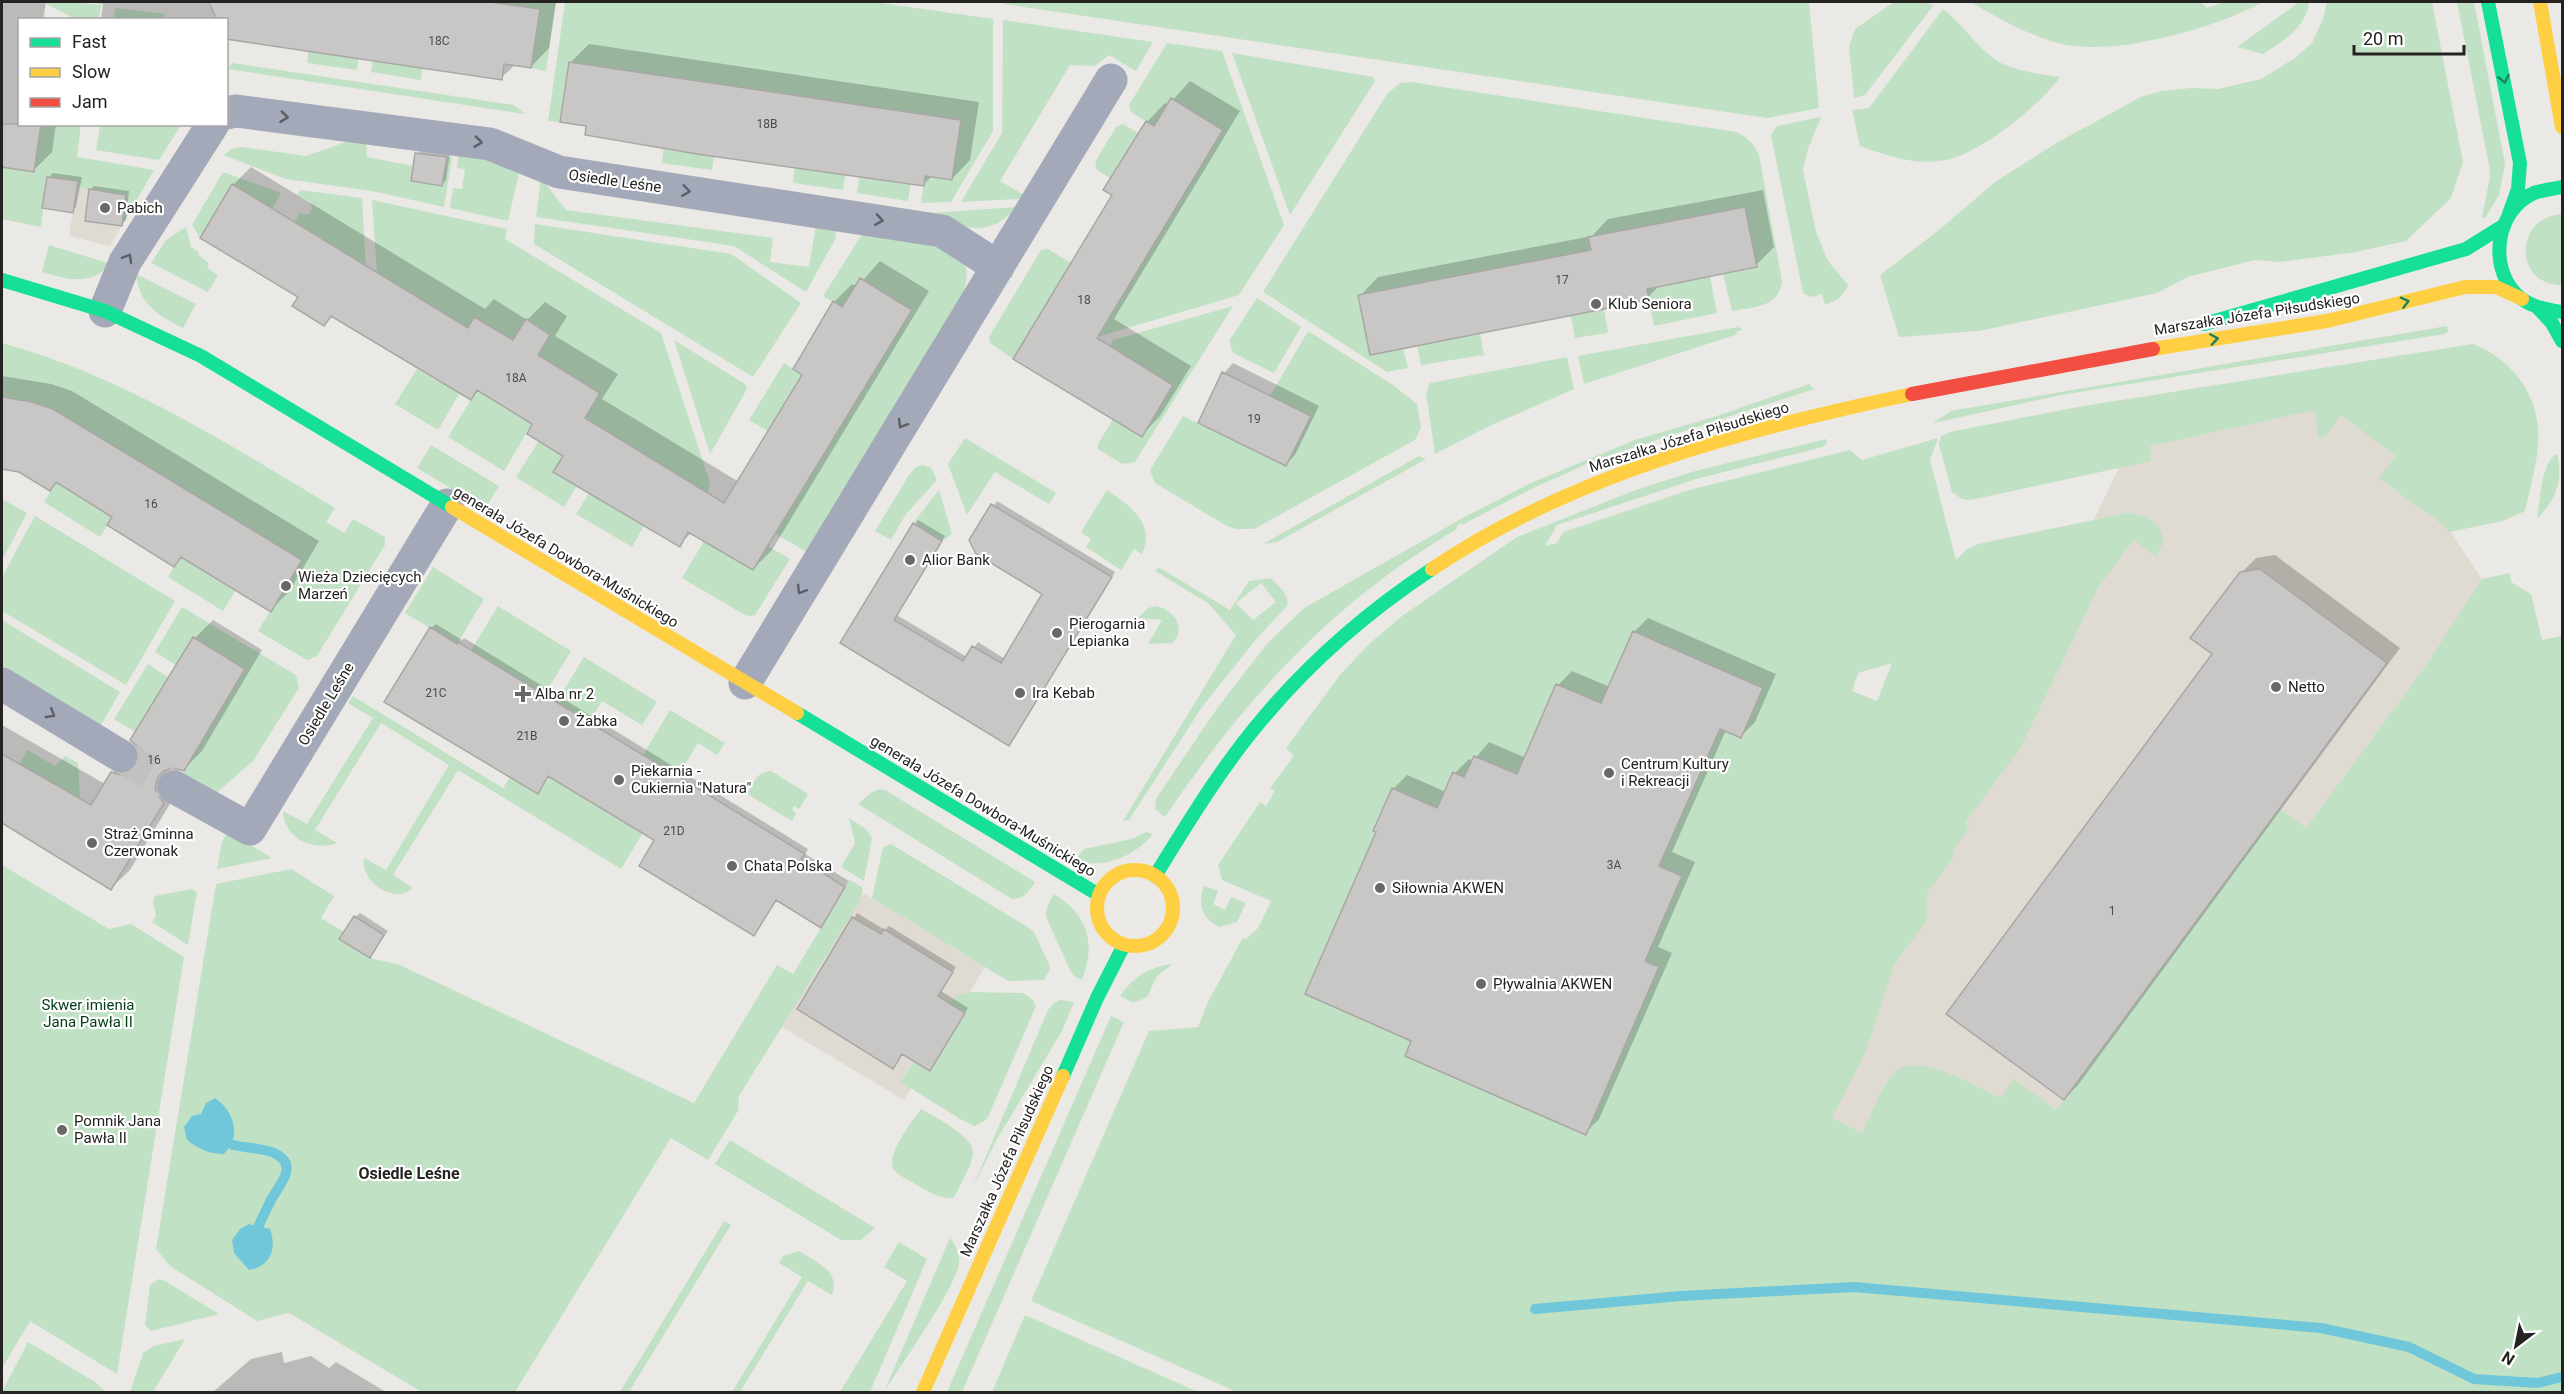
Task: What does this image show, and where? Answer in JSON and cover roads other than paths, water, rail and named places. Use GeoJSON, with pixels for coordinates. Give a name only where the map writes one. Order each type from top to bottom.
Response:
{"type":"FeatureCollection","features":[{"type":"Feature","properties":{"kind":"street"},"geometry":{"type":"LineString","coordinates":[[2488,2],[2521,176],[2518,195],[2499,242],[2499,259],[2504,274],[2522,299]]}},
{"type":"Feature","properties":{"kind":"street"},"geometry":{"type":"LineString","coordinates":[[2540,2],[2562,127]]}},
{"type":"Feature","properties":{"kind":"street"},"geometry":{"type":"LineString","coordinates":[[745,683],[1111,80]]}},
{"type":"Feature","properties":{"kind":"street","name":"Osiedle Leśne"},"geometry":{"type":"LineString","coordinates":[[228,113],[236,111],[490,144],[559,172],[942,231],[998,267]]}},
{"type":"Feature","properties":{"kind":"street"},"geometry":{"type":"LineString","coordinates":[[105,311],[125,262],[212,126]]}},
{"type":"Feature","properties":{"kind":"street","name":"Marszałka Józefa Piłsudskiego"},"geometry":{"type":"LineString","coordinates":[[2135,351],[2218,318],[2466,249],[2506,220],[2517,204],[2538,191],[2562,187]]}},
{"type":"Feature","properties":{"kind":"street","name":"generała Józefa Dowbora-Muśnickiego"},"geometry":{"type":"LineString","coordinates":[[2,280],[105,311],[201,357],[1099,895]]}},
{"type":"Feature","properties":{"kind":"street","name":"Marszałka Józefa Piłsudskiego"},"geometry":{"type":"LineString","coordinates":[[1155,876],[1219,776],[1282,697],[1361,623],[1406,587],[1454,554],[1508,523],[1555,500],[1611,477],[1703,447],[1830,411],[1894,397],[2135,351],[2337,320],[2473,286],[2489,285],[2503,288],[2537,307]]}},
{"type":"Feature","properties":{"kind":"street"},"geometry":{"type":"LineString","coordinates":[[2537,307],[2562,312]]}},
{"type":"Feature","properties":{"kind":"street"},"geometry":{"type":"LineString","coordinates":[[2537,307],[2552,322],[2562,341]]}},
{"type":"Feature","properties":{"kind":"street","name":"Osiedle Leśne"},"geometry":{"type":"LineString","coordinates":[[174,787],[250,829],[447,505]]}},
{"type":"Feature","properties":{"kind":"street"},"geometry":{"type":"LineString","coordinates":[[2,684],[121,756]]}},
{"type":"Feature","properties":{"kind":"street"},"geometry":{"type":"LineString","coordinates":[[1140,870],[1155,876],[1168,887],[1173,898],[1174,910],[1165,932],[1154,942],[1139,946],[1124,945],[1115,941],[1103,929],[1097,912],[1099,895],[1104,886],[1120,873],[1140,870]]}},
{"type":"Feature","properties":{"kind":"street","name":"Marszałka Józefa Piłsudskiego"},"geometry":{"type":"LineString","coordinates":[[923,1392],[1097,998],[1124,945]]}},
{"type":"Feature","properties":{"kind":"water"},"geometry":{"type":"Polygon","coordinates":[[[215,1098],[227,1110],[233,1124],[233,1139],[224,1154],[209,1152],[191,1143],[187,1140],[184,1127],[192,1116],[201,1114],[206,1103],[215,1098]]]}},
{"type":"Feature","properties":{"kind":"water"},"geometry":{"type":"Polygon","coordinates":[[[249,1224],[270,1229],[273,1243],[267,1261],[249,1270],[234,1253],[232,1240],[240,1229],[249,1224]]]}},
{"type":"Feature","properties":{"kind":"waterway"},"geometry":{"type":"LineString","coordinates":[[233,1145],[269,1151],[286,1163],[287,1169],[282,1182],[259,1225]]}},
{"type":"Feature","properties":{"kind":"waterway"},"geometry":{"type":"LineString","coordinates":[[1535,1309],[1681,1296],[1854,1287],[2321,1328],[2409,1347],[2474,1379],[2537,1383],[2562,1377]]}},
{"type":"Feature","properties":{"kind":"tunnel"},"geometry":{"type":"LineString","coordinates":[[121,756],[174,787]]}},
{"type":"Feature","properties":{"kind":"place","name":"Pabich"},"geometry":{"type":"Point","coordinates":[105,208]}},
{"type":"Feature","properties":{"kind":"place","name":"Klub Seniora"},"geometry":{"type":"Point","coordinates":[1596,304]}},
{"type":"Feature","properties":{"kind":"place","name":"Alior Bank"},"geometry":{"type":"Point","coordinates":[910,560]}},
{"type":"Feature","properties":{"kind":"place","name":"Wieża Dziecięcych Marzeń"},"geometry":{"type":"Point","coordinates":[286,586]}},
{"type":"Feature","properties":{"kind":"place","name":"Pierogarnia Lepianka"},"geometry":{"type":"Point","coordinates":[1057,633]}},
{"type":"Feature","properties":{"kind":"place","name":"Netto"},"geometry":{"type":"Point","coordinates":[2276,687]}},
{"type":"Feature","properties":{"kind":"place","name":"Ira Kebab"},"geometry":{"type":"Point","coordinates":[1020,693]}},
{"type":"Feature","properties":{"kind":"place","name":"Alba nr 2"},"geometry":{"type":"Point","coordinates":[523,694]}},
{"type":"Feature","properties":{"kind":"place","name":"Żabka"},"geometry":{"type":"Point","coordinates":[564,721]}},
{"type":"Feature","properties":{"kind":"place","name":"Centrum Kultury i Rekreacji"},"geometry":{"type":"Point","coordinates":[1609,773]}},
{"type":"Feature","properties":{"kind":"place","name":"Piekarnia - Cukiernia \"Natura\""},"geometry":{"type":"Point","coordinates":[619,780]}},
{"type":"Feature","properties":{"kind":"place","name":"Straż Gminna Czerwonak"},"geometry":{"type":"Point","coordinates":[92,843]}},
{"type":"Feature","properties":{"kind":"place","name":"Chata Polska"},"geometry":{"type":"Point","coordinates":[732,866]}},
{"type":"Feature","properties":{"kind":"place","name":"Siłownia AKWEN"},"geometry":{"type":"Point","coordinates":[1380,888]}},
{"type":"Feature","properties":{"kind":"place","name":"Pływalnia AKWEN"},"geometry":{"type":"Point","coordinates":[1481,984]}},
{"type":"Feature","properties":{"kind":"place","name":"Pomnik Jana Pawła II"},"geometry":{"type":"Point","coordinates":[62,1130]}},
{"type":"Feature","properties":{"kind":"district","name":"Osiedle Leśne"},"geometry":{"type":"Point","coordinates":[409,1173]}},
{"type":"Feature","properties":{"kind":"park label","name":"Skwer imienia Jana Pawła II"},"geometry":{"type":"Point","coordinates":[88,1014]}}]}
